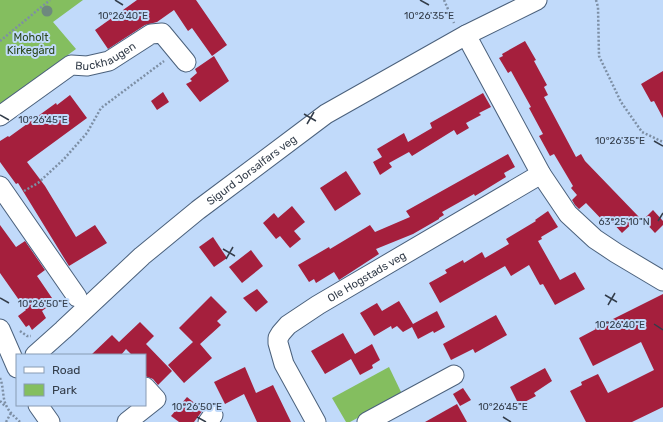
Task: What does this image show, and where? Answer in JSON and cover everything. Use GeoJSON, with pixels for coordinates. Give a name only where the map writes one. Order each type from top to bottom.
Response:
{"type":"FeatureCollection","features":[{"type":"Feature","properties":{"kind":"street","name":"Sigurd Jorsalfars veg"},"geometry":{"type":"LineString","coordinates":[[36,354],[59,335],[142,256],[198,210],[326,114],[461,37],[538,0]]}},
{"type":"Feature","properties":{"kind":"street","name":"Buckhaugen"},"geometry":{"type":"LineString","coordinates":[[0,116],[71,65],[87,66],[109,61],[151,34],[162,33],[181,56]]}},
{"type":"Feature","properties":{"kind":"street"},"geometry":{"type":"LineString","coordinates":[[461,37],[542,174],[568,214],[595,239],[663,281]]}},
{"type":"Feature","properties":{"kind":"street","name":"Ole Hogstads veg"},"geometry":{"type":"LineString","coordinates":[[316,422],[284,364],[278,338],[288,325],[318,305],[542,174]]}},
{"type":"Feature","properties":{"kind":"street"},"geometry":{"type":"LineString","coordinates":[[5,193],[77,297]]}},
{"type":"Feature","properties":{"kind":"street"},"geometry":{"type":"LineString","coordinates":[[1,330],[16,366]]}},
{"type":"Feature","properties":{"kind":"street"},"geometry":{"type":"LineString","coordinates":[[367,422],[454,375]]}},
{"type":"Feature","properties":{"kind":"street"},"geometry":{"type":"LineString","coordinates":[[146,402],[156,392]]}},
{"type":"Feature","properties":{"kind":"street"},"geometry":{"type":"LineString","coordinates":[[39,406],[50,422]]}},
{"type":"Feature","properties":{"kind":"street"},"geometry":{"type":"LineString","coordinates":[[127,422],[142,406]]}},
{"type":"Feature","properties":{"kind":"path"},"geometry":{"type":"LineString","coordinates":[[0,41],[50,0]]}},
{"type":"Feature","properties":{"kind":"path"},"geometry":{"type":"LineString","coordinates":[[444,0],[461,37]]}},
{"type":"Feature","properties":{"kind":"path"},"geometry":{"type":"LineString","coordinates":[[596,0],[598,7],[599,56],[621,102],[642,132],[663,142]]}},
{"type":"Feature","properties":{"kind":"path"},"geometry":{"type":"LineString","coordinates":[[5,193],[38,183],[64,159],[88,133],[101,108],[181,56]]}},
{"type":"Feature","properties":{"kind":"path"},"geometry":{"type":"LineString","coordinates":[[1,330],[13,324],[27,336],[36,334]]}},
{"type":"Feature","properties":{"kind":"path"},"geometry":{"type":"LineString","coordinates":[[0,378],[6,406]]}},
{"type":"Feature","properties":{"kind":"path"},"geometry":{"type":"LineString","coordinates":[[0,402],[6,406],[20,422]]}},
{"type":"Feature","properties":{"kind":"path"},"geometry":{"type":"LineString","coordinates":[[6,422],[11,413]]}},
{"type":"Feature","properties":{"kind":"green space","name":"Moholt Kirkegård"},"geometry":{"type":"Polygon","coordinates":[[[0,0],[83,0],[53,22],[76,49],[0,105],[0,0]]]}},
{"type":"Feature","properties":{"kind":"green space"},"geometry":{"type":"Polygon","coordinates":[[[389,367],[402,394],[350,422],[346,422],[332,398],[389,367]]]}},
{"type":"Feature","properties":{"kind":"building"},"geometry":{"type":"Polygon","coordinates":[[[137,0],[196,0],[227,45],[212,56],[192,28],[188,31],[174,10],[157,22],[145,25],[108,49],[95,30],[137,0]]]}},
{"type":"Feature","properties":{"kind":"building"},"geometry":{"type":"Polygon","coordinates":[[[525,41],[536,60],[534,61],[547,85],[544,87],[548,95],[544,97],[576,157],[581,154],[585,161],[639,217],[622,233],[611,221],[607,225],[586,203],[579,209],[575,205],[572,200],[577,195],[571,188],[573,186],[554,154],[550,156],[539,136],[543,134],[529,108],[531,107],[511,71],[508,73],[499,58],[503,56],[502,54],[525,41]]]}},
{"type":"Feature","properties":{"kind":"building"},"geometry":{"type":"Polygon","coordinates":[[[214,56],[229,81],[200,102],[186,84],[192,81],[190,79],[197,73],[195,69],[214,56]]]}},
{"type":"Feature","properties":{"kind":"building"},"geometry":{"type":"Polygon","coordinates":[[[663,71],[663,118],[654,101],[651,102],[641,84],[663,71]]]}},
{"type":"Feature","properties":{"kind":"building"},"geometry":{"type":"Polygon","coordinates":[[[163,92],[169,102],[157,110],[151,101],[163,92]]]}},
{"type":"Feature","properties":{"kind":"building"},"geometry":{"type":"Polygon","coordinates":[[[483,93],[491,107],[479,113],[481,115],[466,123],[469,128],[457,135],[454,130],[412,156],[409,152],[389,163],[392,167],[380,175],[373,162],[382,157],[377,149],[404,133],[408,142],[432,128],[430,123],[483,93]]]}},
{"type":"Feature","properties":{"kind":"building"},"geometry":{"type":"Polygon","coordinates":[[[70,95],[87,118],[27,162],[45,186],[76,237],[95,225],[107,243],[69,266],[18,183],[16,184],[0,162],[0,141],[8,136],[9,137],[56,103],[57,105],[70,95]]]}},
{"type":"Feature","properties":{"kind":"building"},"geometry":{"type":"Polygon","coordinates":[[[508,154],[515,167],[504,173],[506,177],[475,196],[474,194],[442,212],[444,215],[439,219],[413,234],[376,249],[379,254],[339,280],[334,272],[316,283],[314,279],[309,282],[298,265],[329,247],[330,249],[370,225],[375,232],[410,217],[406,211],[508,154]]]}},
{"type":"Feature","properties":{"kind":"building"},"geometry":{"type":"Polygon","coordinates":[[[346,171],[361,194],[335,211],[320,188],[346,171]]]}},
{"type":"Feature","properties":{"kind":"building"},"geometry":{"type":"Polygon","coordinates":[[[292,206],[305,222],[294,231],[301,239],[290,248],[280,236],[276,239],[263,223],[274,213],[278,218],[292,206]]]}},
{"type":"Feature","properties":{"kind":"building"},"geometry":{"type":"Polygon","coordinates":[[[653,210],[663,221],[663,225],[655,233],[643,220],[653,210]]]}},
{"type":"Feature","properties":{"kind":"building"},"geometry":{"type":"Polygon","coordinates":[[[548,211],[558,227],[541,237],[542,239],[538,241],[560,280],[575,272],[585,289],[555,305],[543,284],[540,285],[529,265],[511,276],[505,266],[440,303],[429,283],[447,273],[445,270],[463,260],[464,263],[482,252],[485,258],[509,244],[506,239],[536,221],[535,220],[548,211]]]}},
{"type":"Feature","properties":{"kind":"building"},"geometry":{"type":"Polygon","coordinates":[[[0,225],[16,247],[25,241],[45,270],[37,276],[52,298],[44,304],[46,308],[42,311],[46,318],[32,330],[29,325],[26,327],[18,316],[26,310],[0,273],[0,225]]]}},
{"type":"Feature","properties":{"kind":"building"},"geometry":{"type":"Polygon","coordinates":[[[213,237],[227,258],[214,267],[199,247],[213,237]]]}},
{"type":"Feature","properties":{"kind":"building"},"geometry":{"type":"Polygon","coordinates":[[[251,250],[263,266],[242,283],[229,267],[251,250]]]}},
{"type":"Feature","properties":{"kind":"building"},"geometry":{"type":"Polygon","coordinates":[[[257,289],[268,302],[256,312],[243,298],[257,289]]]}},
{"type":"Feature","properties":{"kind":"building"},"geometry":{"type":"Polygon","coordinates":[[[663,294],[663,407],[632,422],[586,422],[570,391],[582,385],[581,382],[598,374],[608,393],[654,370],[641,342],[593,366],[579,338],[596,329],[595,328],[663,294]]]}},
{"type":"Feature","properties":{"kind":"building"},"geometry":{"type":"Polygon","coordinates":[[[211,296],[227,312],[217,321],[221,325],[200,344],[212,358],[184,383],[168,365],[193,342],[179,328],[211,296]]]}},
{"type":"Feature","properties":{"kind":"building"},"geometry":{"type":"Polygon","coordinates":[[[399,301],[413,324],[437,311],[445,327],[434,333],[433,331],[418,339],[412,327],[403,332],[397,326],[392,329],[391,326],[374,336],[360,313],[377,303],[382,311],[399,301]]]}},
{"type":"Feature","properties":{"kind":"building"},"geometry":{"type":"Polygon","coordinates":[[[496,315],[507,335],[475,353],[473,349],[451,360],[443,344],[496,315]]]}},
{"type":"Feature","properties":{"kind":"building"},"geometry":{"type":"Polygon","coordinates":[[[140,322],[154,336],[146,344],[172,371],[158,385],[153,379],[146,376],[146,354],[131,354],[126,349],[122,354],[92,354],[112,335],[119,342],[140,322]]]}},
{"type":"Feature","properties":{"kind":"building"},"geometry":{"type":"Polygon","coordinates":[[[343,333],[355,354],[372,344],[380,360],[372,365],[373,368],[360,375],[351,359],[325,374],[311,351],[343,333]]]}},
{"type":"Feature","properties":{"kind":"building"},"geometry":{"type":"Polygon","coordinates":[[[245,367],[256,393],[273,385],[291,422],[257,422],[244,394],[225,404],[214,382],[245,367]]]}},
{"type":"Feature","properties":{"kind":"building"},"geometry":{"type":"Polygon","coordinates":[[[545,368],[552,381],[534,393],[536,396],[519,405],[510,387],[545,368]]]}},
{"type":"Feature","properties":{"kind":"building"},"geometry":{"type":"Polygon","coordinates":[[[463,388],[471,400],[460,406],[453,394],[463,388]]]}},
{"type":"Feature","properties":{"kind":"building"},"geometry":{"type":"Polygon","coordinates":[[[187,397],[203,410],[194,422],[179,422],[171,416],[187,397]]]}},
{"type":"Feature","properties":{"kind":"building"},"geometry":{"type":"Polygon","coordinates":[[[457,404],[467,422],[425,422],[457,404]]]}}]}
